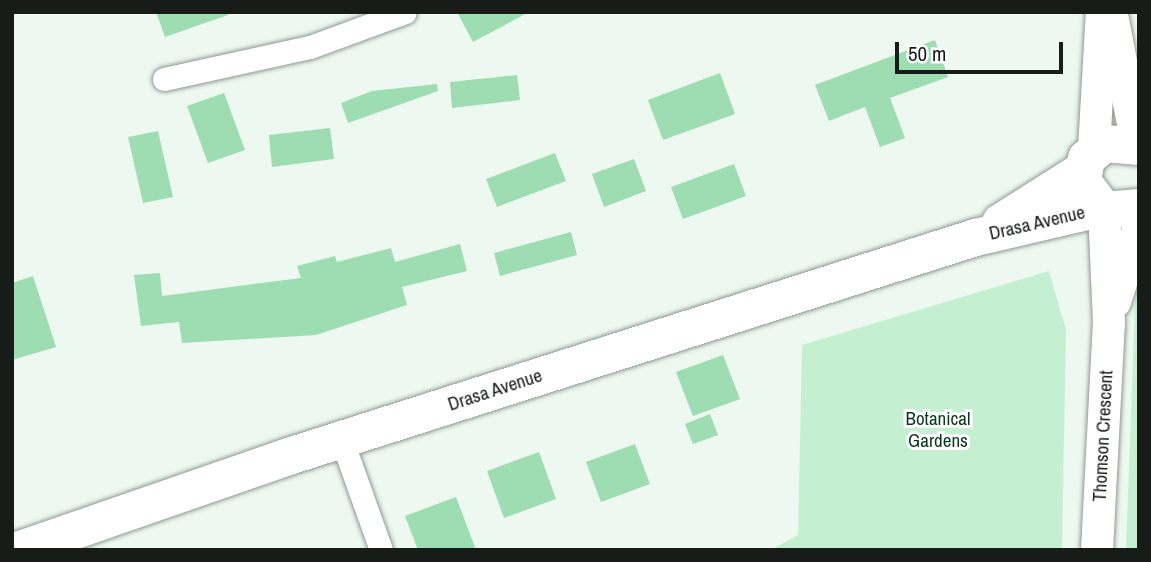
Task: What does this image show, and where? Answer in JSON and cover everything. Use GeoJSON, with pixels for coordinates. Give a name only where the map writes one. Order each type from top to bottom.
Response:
{"type":"FeatureCollection","features":[{"type":"Feature","properties":{"kind":"highway"},"geometry":{"type":"LineString","coordinates":[[1114,208],[1085,191],[1088,159],[1115,140],[1138,145]]}},
{"type":"Feature","properties":{"kind":"highway","name":"Drasa Avenue"},"geometry":{"type":"LineString","coordinates":[[975,237],[1088,159]]}},
{"type":"Feature","properties":{"kind":"highway","name":"Drasa Avenue"},"geometry":{"type":"LineString","coordinates":[[17,550],[341,438],[975,237],[1114,208]]}},
{"type":"Feature","properties":{"kind":"main road"},"geometry":{"type":"LineString","coordinates":[[1088,159],[1102,12]]}},
{"type":"Feature","properties":{"kind":"main road"},"geometry":{"type":"LineString","coordinates":[[1111,12],[1138,145]]}},
{"type":"Feature","properties":{"kind":"main road","name":"Thomson Crescent"},"geometry":{"type":"LineString","coordinates":[[1097,550],[1114,208]]}},
{"type":"Feature","properties":{"kind":"main road","name":"Thomson Crescent"},"geometry":{"type":"LineString","coordinates":[[1109,323],[1139,226]]}},
{"type":"Feature","properties":{"kind":"street"},"geometry":{"type":"LineString","coordinates":[[164,79],[310,47],[405,12]]}},
{"type":"Feature","properties":{"kind":"street"},"geometry":{"type":"LineString","coordinates":[[341,438],[381,550]]}},
{"type":"Feature","properties":{"kind":"green space","name":"Botanical Gardens"},"geometry":{"type":"Polygon","coordinates":[[[1049,271],[1066,330],[1062,550],[771,550],[798,535],[802,345],[1049,271]]]}},
{"type":"Feature","properties":{"kind":"green space"},"geometry":{"type":"Polygon","coordinates":[[[1139,272],[1139,550],[1126,550],[1136,275],[1139,272]]]}},
{"type":"Feature","properties":{"kind":"building"},"geometry":{"type":"Polygon","coordinates":[[[156,12],[227,12],[228,15],[165,37],[156,12]]]}},
{"type":"Feature","properties":{"kind":"building"},"geometry":{"type":"Polygon","coordinates":[[[457,12],[529,12],[473,42],[457,12]]]}},
{"type":"Feature","properties":{"kind":"building"},"geometry":{"type":"Polygon","coordinates":[[[935,40],[948,77],[890,98],[905,138],[880,147],[865,107],[829,121],[815,85],[935,40]]]}},
{"type":"Feature","properties":{"kind":"building"},"geometry":{"type":"Polygon","coordinates":[[[720,73],[735,114],[663,140],[648,100],[720,73]]]}},
{"type":"Feature","properties":{"kind":"building"},"geometry":{"type":"Polygon","coordinates":[[[517,75],[520,100],[452,108],[450,82],[517,75]]]}},
{"type":"Feature","properties":{"kind":"building"},"geometry":{"type":"Polygon","coordinates":[[[437,84],[438,91],[348,123],[341,103],[372,91],[437,84]]]}},
{"type":"Feature","properties":{"kind":"building"},"geometry":{"type":"Polygon","coordinates":[[[224,93],[245,150],[208,163],[187,106],[224,93]]]}},
{"type":"Feature","properties":{"kind":"building"},"geometry":{"type":"Polygon","coordinates":[[[330,128],[334,159],[272,167],[269,135],[330,128]]]}},
{"type":"Feature","properties":{"kind":"building"},"geometry":{"type":"Polygon","coordinates":[[[158,131],[173,197],[143,203],[128,137],[158,131]]]}},
{"type":"Feature","properties":{"kind":"building"},"geometry":{"type":"Polygon","coordinates":[[[555,153],[566,181],[497,207],[486,179],[555,153]]]}},
{"type":"Feature","properties":{"kind":"building"},"geometry":{"type":"Polygon","coordinates":[[[634,159],[646,191],[604,207],[592,174],[634,159]]]}},
{"type":"Feature","properties":{"kind":"building"},"geometry":{"type":"Polygon","coordinates":[[[734,164],[746,196],[683,219],[671,187],[734,164]]]}},
{"type":"Feature","properties":{"kind":"building"},"geometry":{"type":"Polygon","coordinates":[[[571,232],[577,255],[500,276],[494,253],[571,232]]]}},
{"type":"Feature","properties":{"kind":"building"},"geometry":{"type":"Polygon","coordinates":[[[460,244],[467,271],[402,287],[407,305],[316,335],[182,343],[179,322],[141,326],[134,275],[160,273],[162,296],[301,278],[297,266],[335,256],[337,262],[391,248],[395,262],[460,244]]]}},
{"type":"Feature","properties":{"kind":"building"},"geometry":{"type":"Polygon","coordinates":[[[33,276],[56,347],[12,360],[12,283],[33,276]]]}},
{"type":"Feature","properties":{"kind":"building"},"geometry":{"type":"Polygon","coordinates":[[[723,355],[740,399],[693,416],[676,372],[723,355]]]}},
{"type":"Feature","properties":{"kind":"building"},"geometry":{"type":"Polygon","coordinates":[[[710,414],[718,435],[693,444],[685,424],[710,414]]]}},
{"type":"Feature","properties":{"kind":"building"},"geometry":{"type":"Polygon","coordinates":[[[635,444],[650,484],[601,502],[586,462],[635,444]]]}},
{"type":"Feature","properties":{"kind":"building"},"geometry":{"type":"Polygon","coordinates":[[[539,452],[556,499],[504,518],[487,471],[539,452]]]}},
{"type":"Feature","properties":{"kind":"building"},"geometry":{"type":"Polygon","coordinates":[[[456,497],[476,550],[418,550],[405,516],[456,497]]]}}]}
